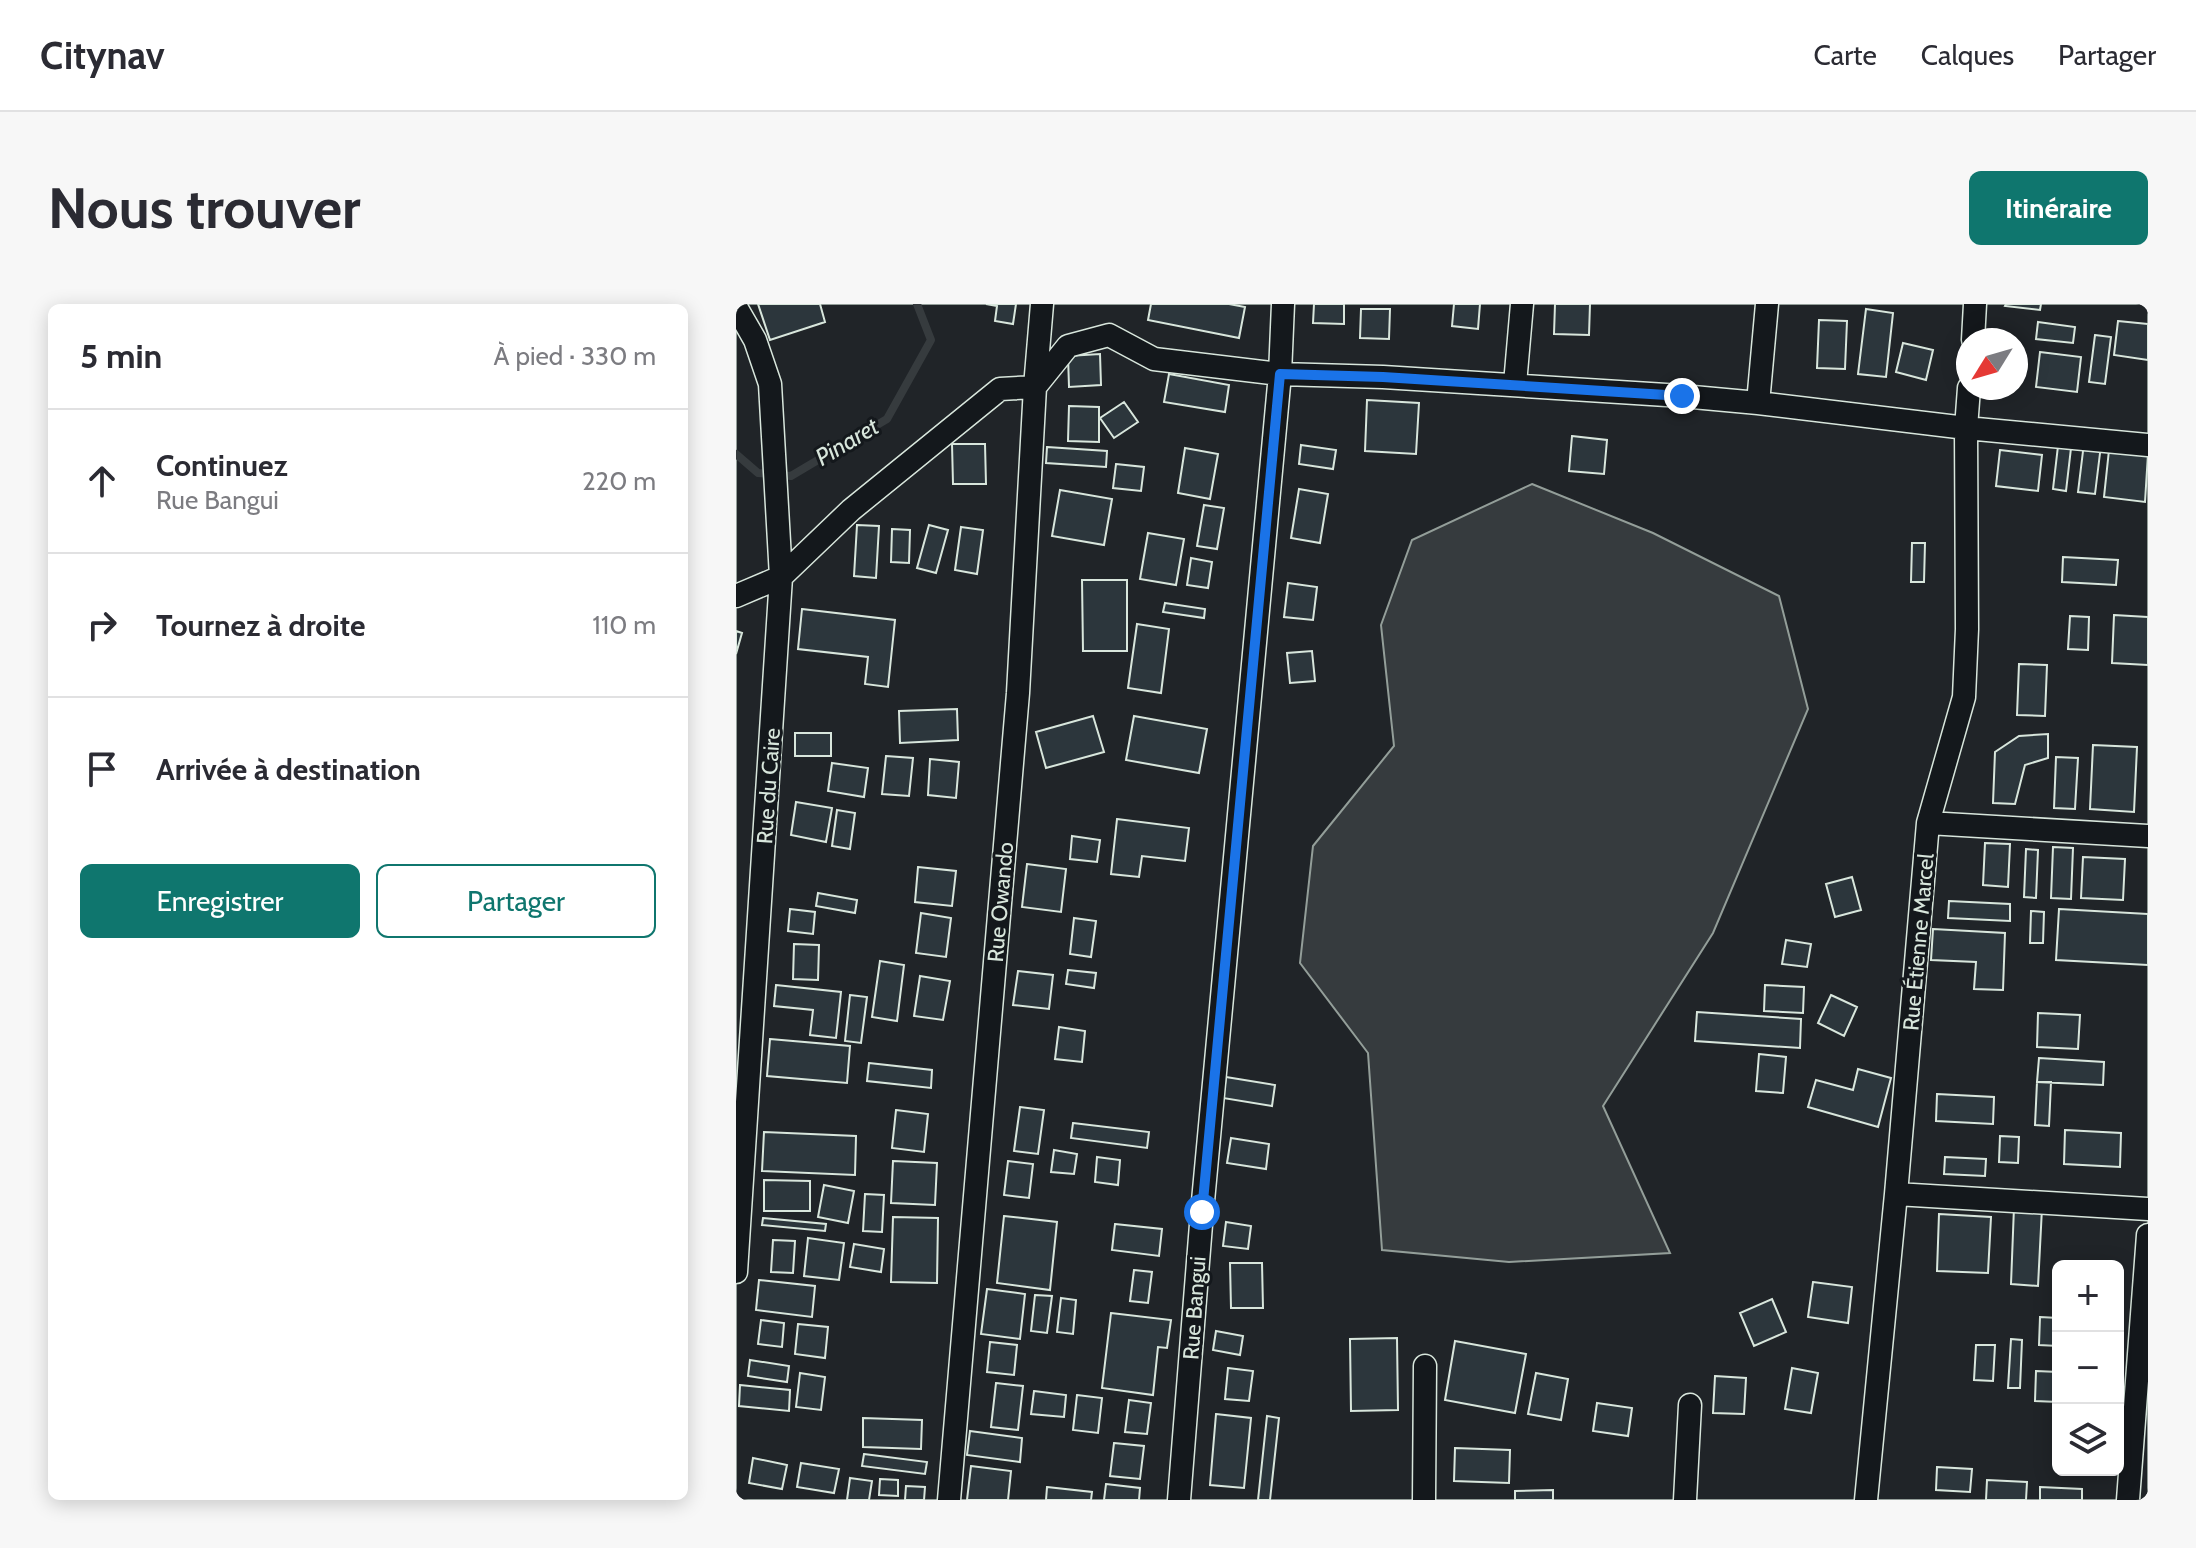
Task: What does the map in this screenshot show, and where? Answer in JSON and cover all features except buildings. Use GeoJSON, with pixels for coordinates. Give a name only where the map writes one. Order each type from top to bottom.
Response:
{"type":"FeatureCollection","features":[{"type":"Feature","properties":{"kind":"street","name":"Rue Owando"},"geometry":{"type":"LineString","coordinates":[[949,1500],[1018,693],[1042,304]]}},
{"type":"Feature","properties":{"kind":"street","name":"Rue Bangui"},"geometry":{"type":"LineString","coordinates":[[1179,1500],[1202,1212],[1280,374],[1283,304]]}},
{"type":"Feature","properties":{"kind":"street"},"geometry":{"type":"LineString","coordinates":[[1515,384],[1522,304]]}},
{"type":"Feature","properties":{"kind":"street"},"geometry":{"type":"LineString","coordinates":[[1758,403],[1767,304]]}},
{"type":"Feature","properties":{"kind":"street"},"geometry":{"type":"LineString","coordinates":[[1974,328],[1975,304]]}},
{"type":"Feature","properties":{"kind":"street","name":"Rue du Caire"},"geometry":{"type":"LineString","coordinates":[[736,307],[755,340],[770,384],[781,577],[736,1272]]}},
{"type":"Feature","properties":{"kind":"street"},"geometry":{"type":"LineString","coordinates":[[736,596],[781,577],[851,510],[1000,389],[1035,387],[1068,346],[1109,335],[1154,359],[1280,374],[1515,384],[1758,403],[1966,428],[2148,445]]}},
{"type":"Feature","properties":{"kind":"street","name":"Rue Étienne Marcel"},"geometry":{"type":"LineString","coordinates":[[1866,1500],[1928,823],[1964,697],[1968,400]]}},
{"type":"Feature","properties":{"kind":"street"},"geometry":{"type":"LineString","coordinates":[[1928,823],[2148,836]]}},
{"type":"Feature","properties":{"kind":"street"},"geometry":{"type":"LineString","coordinates":[[1896,1194],[2148,1209]]}},
{"type":"Feature","properties":{"kind":"street"},"geometry":{"type":"LineString","coordinates":[[2128,1500],[2148,1235]]}},
{"type":"Feature","properties":{"kind":"street"},"geometry":{"type":"LineString","coordinates":[[1424,1500],[1425,1366]]}},
{"type":"Feature","properties":{"kind":"street"},"geometry":{"type":"LineString","coordinates":[[1685,1500],[1690,1405]]}},
{"type":"Feature","properties":{"kind":"shaded area"},"geometry":{"type":"Polygon","coordinates":[[[736,304],[2148,304],[2148,1500],[736,1500],[736,304]]]}},
{"type":"Feature","properties":{"kind":"shaded area"},"geometry":{"type":"Polygon","coordinates":[[[1532,484],[1653,533],[1779,596],[1808,709],[1713,933],[1603,1106],[1670,1253],[1509,1262],[1382,1250],[1368,1053],[1300,963],[1313,846],[1394,746],[1381,625],[1412,540],[1532,484]]]}},
{"type":"Feature","properties":{"kind":"waterway","name":"Pinaret"},"geometry":{"type":"LineString","coordinates":[[736,454],[758,473],[791,476],[887,419],[931,340],[917,304]]}},
{"type":"Feature","properties":{"kind":"route"},"geometry":{"type":"LineString","coordinates":[[1202,1212],[1280,374],[1383,377],[1682,396]]}}]}
